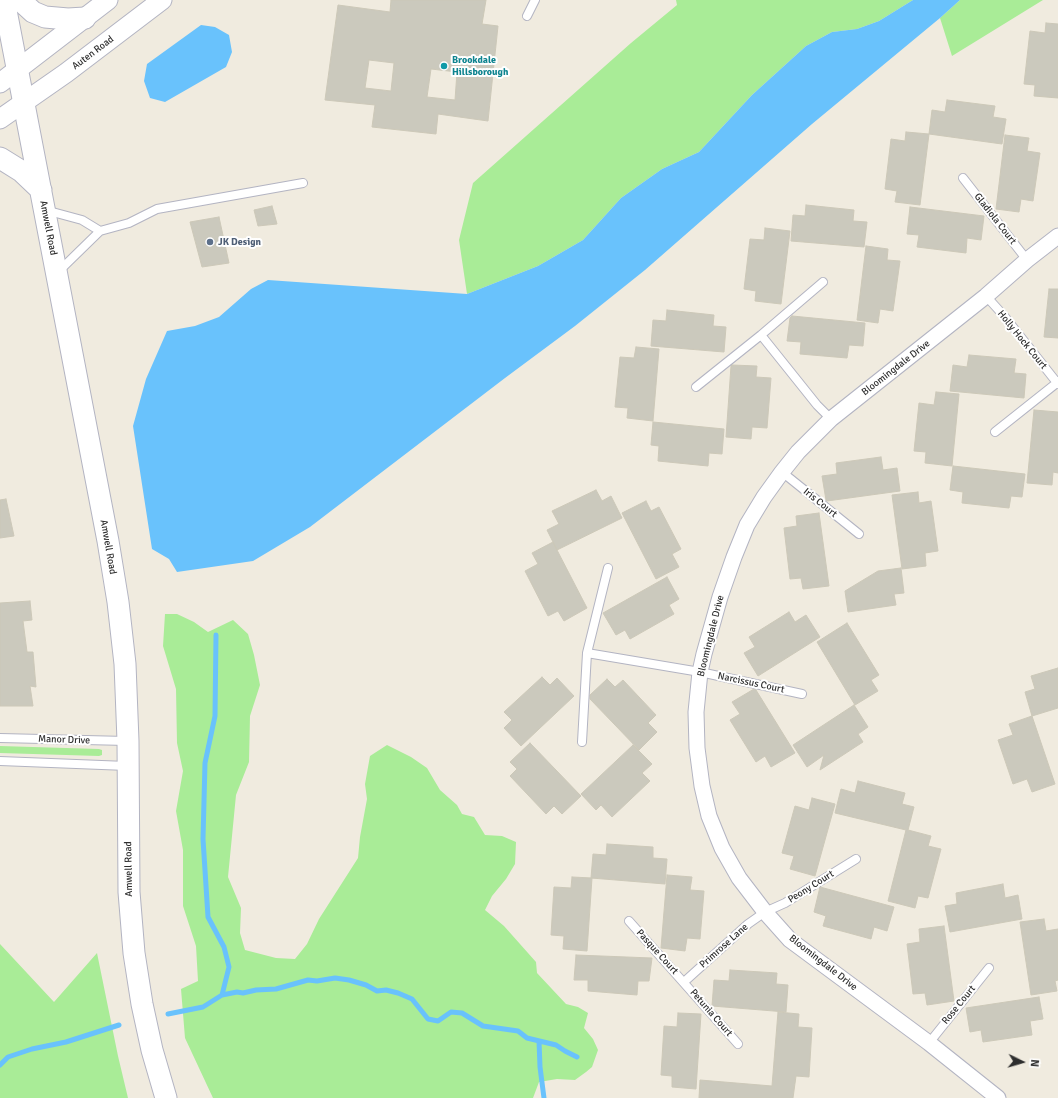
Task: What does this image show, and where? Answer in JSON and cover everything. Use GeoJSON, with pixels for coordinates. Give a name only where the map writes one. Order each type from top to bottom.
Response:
{"type":"FeatureCollection","features":[{"type":"Feature","properties":{"kind":"main road","name":"Amwell Road"},"geometry":{"type":"LineString","coordinates":[[4,0],[57,273],[118,602],[125,664],[128,741],[129,892],[134,953],[150,1042],[166,1098]]}},
{"type":"Feature","properties":{"kind":"main road"},"geometry":{"type":"LineString","coordinates":[[20,0],[33,12],[45,17],[68,19],[85,18]]}},
{"type":"Feature","properties":{"kind":"main road"},"geometry":{"type":"LineString","coordinates":[[0,158],[21,171],[42,200]]}},
{"type":"Feature","properties":{"kind":"street"},"geometry":{"type":"LineString","coordinates":[[0,83],[108,0]]}},
{"type":"Feature","properties":{"kind":"street","name":"Auten Road"},"geometry":{"type":"LineString","coordinates":[[0,119],[66,73],[162,0]]}},
{"type":"Feature","properties":{"kind":"street","name":"Bloomingdale Drive"},"geometry":{"type":"LineString","coordinates":[[998,1098],[929,1043],[790,940],[765,912],[739,878],[722,848],[709,816],[702,786],[697,748],[696,712],[700,672],[720,597],[734,557],[748,525],[764,497],[782,472],[798,452],[831,419],[986,296],[1027,260],[1058,236]]}},
{"type":"Feature","properties":{"kind":"lane"},"geometry":{"type":"LineString","coordinates":[[527,16],[535,0]]}},
{"type":"Feature","properties":{"kind":"lane","name":"Gladiola Court"},"geometry":{"type":"LineString","coordinates":[[963,178],[1027,260]]}},
{"type":"Feature","properties":{"kind":"lane"},"geometry":{"type":"LineString","coordinates":[[57,273],[100,231],[129,223],[157,209],[303,183]]}},
{"type":"Feature","properties":{"kind":"lane"},"geometry":{"type":"LineString","coordinates":[[42,200],[82,220],[100,231]]}},
{"type":"Feature","properties":{"kind":"lane"},"geometry":{"type":"LineString","coordinates":[[696,387],[761,335],[823,282]]}},
{"type":"Feature","properties":{"kind":"lane","name":"Holly Hock Court"},"geometry":{"type":"LineString","coordinates":[[986,296],[1005,317],[1058,383]]}},
{"type":"Feature","properties":{"kind":"lane"},"geometry":{"type":"LineString","coordinates":[[761,335],[817,405],[831,419]]}},
{"type":"Feature","properties":{"kind":"lane"},"geometry":{"type":"LineString","coordinates":[[995,432],[1058,383]]}},
{"type":"Feature","properties":{"kind":"lane","name":"Iris Court"},"geometry":{"type":"LineString","coordinates":[[782,472],[859,534]]}},
{"type":"Feature","properties":{"kind":"lane"},"geometry":{"type":"LineString","coordinates":[[582,742],[587,654],[608,568]]}},
{"type":"Feature","properties":{"kind":"lane","name":"Narcissus Court"},"geometry":{"type":"LineString","coordinates":[[587,654],[700,672],[802,694]]}},
{"type":"Feature","properties":{"kind":"lane","name":"Manor Drive"},"geometry":{"type":"LineString","coordinates":[[0,738],[128,741]]}},
{"type":"Feature","properties":{"kind":"lane"},"geometry":{"type":"LineString","coordinates":[[0,761],[128,766]]}},
{"type":"Feature","properties":{"kind":"lane","name":"Peony Court"},"geometry":{"type":"LineString","coordinates":[[765,912],[785,903],[856,859]]}},
{"type":"Feature","properties":{"kind":"lane","name":"Primrose Lane"},"geometry":{"type":"LineString","coordinates":[[684,982],[746,926],[765,912]]}},
{"type":"Feature","properties":{"kind":"lane","name":"Pasque Court"},"geometry":{"type":"LineString","coordinates":[[629,921],[684,982]]}},
{"type":"Feature","properties":{"kind":"lane","name":"Rose Court"},"geometry":{"type":"LineString","coordinates":[[929,1043],[989,968]]}},
{"type":"Feature","properties":{"kind":"lane","name":"Petunia Court"},"geometry":{"type":"LineString","coordinates":[[684,982],[738,1044]]}},
{"type":"Feature","properties":{"kind":"green space"},"geometry":{"type":"Polygon","coordinates":[[[676,0],[913,0],[879,21],[857,29],[832,32],[806,46],[752,95],[699,152],[662,169],[621,198],[583,240],[538,266],[467,294],[459,240],[473,183],[631,43],[677,5],[676,0]]]}},
{"type":"Feature","properties":{"kind":"green space"},"geometry":{"type":"Polygon","coordinates":[[[960,0],[1043,0],[952,56],[940,18],[960,0]]]}},
{"type":"Feature","properties":{"kind":"green space"},"geometry":{"type":"Polygon","coordinates":[[[165,614],[177,614],[194,622],[208,632],[233,620],[248,634],[254,655],[260,685],[250,716],[249,762],[236,795],[228,877],[241,908],[240,933],[245,950],[276,958],[295,959],[307,944],[319,919],[358,858],[367,799],[365,784],[370,756],[387,745],[411,757],[427,768],[440,790],[457,805],[462,814],[474,817],[485,835],[502,836],[516,842],[515,864],[506,879],[492,896],[485,910],[504,926],[536,962],[537,973],[566,1004],[578,1007],[588,1013],[584,1028],[593,1039],[598,1050],[592,1067],[575,1080],[557,1079],[539,1082],[533,1098],[213,1098],[185,1038],[181,989],[198,981],[196,946],[183,906],[183,850],[176,811],[183,771],[177,743],[176,689],[163,646],[165,614]]]}},
{"type":"Feature","properties":{"kind":"green space"},"geometry":{"type":"Polygon","coordinates":[[[0,746],[99,749],[102,750],[102,755],[0,753],[0,746]]]}},
{"type":"Feature","properties":{"kind":"green space"},"geometry":{"type":"Polygon","coordinates":[[[0,944],[54,1002],[97,953],[128,1098],[0,1098],[0,944]]]}},
{"type":"Feature","properties":{"kind":"water"},"geometry":{"type":"Polygon","coordinates":[[[913,0],[960,0],[812,124],[645,270],[575,326],[310,527],[253,561],[177,572],[169,559],[152,549],[133,426],[146,379],[167,331],[195,326],[219,317],[251,289],[268,280],[467,294],[538,266],[583,240],[621,198],[662,169],[699,152],[752,95],[806,46],[832,32],[857,29],[879,21],[913,0]]]}},
{"type":"Feature","properties":{"kind":"water"},"geometry":{"type":"Polygon","coordinates":[[[201,25],[215,27],[229,35],[232,52],[226,67],[165,102],[150,98],[144,81],[147,64],[201,25]]]}},
{"type":"Feature","properties":{"kind":"building","name":"Brookdale Hillsborough"},"geometry":{"type":"Polygon","coordinates":[[[391,0],[486,0],[482,24],[498,26],[488,121],[438,114],[436,134],[372,127],[375,105],[325,100],[338,5],[390,12],[391,0]],[[369,60],[365,88],[391,91],[394,63],[369,60]],[[431,69],[427,97],[455,100],[457,72],[431,69]]]}},
{"type":"Feature","properties":{"kind":"building"},"geometry":{"type":"Polygon","coordinates":[[[1046,23],[1058,24],[1058,98],[1034,96],[1035,85],[1024,84],[1030,31],[1045,33],[1046,23]]]}},
{"type":"Feature","properties":{"kind":"building"},"geometry":{"type":"Polygon","coordinates":[[[947,100],[995,106],[993,117],[1006,119],[1002,144],[929,134],[932,110],[945,112],[947,100]]]}},
{"type":"Feature","properties":{"kind":"building"},"geometry":{"type":"Polygon","coordinates":[[[906,132],[929,134],[920,205],[895,202],[897,191],[885,189],[891,139],[905,141],[906,132]]]}},
{"type":"Feature","properties":{"kind":"building"},"geometry":{"type":"Polygon","coordinates":[[[1005,135],[1029,138],[1027,151],[1040,153],[1033,201],[1021,199],[1019,212],[996,209],[1005,135]]]}},
{"type":"Feature","properties":{"kind":"building"},"geometry":{"type":"Polygon","coordinates":[[[806,205],[854,210],[853,221],[867,222],[864,247],[791,241],[793,215],[805,216],[806,205]]]}},
{"type":"Feature","properties":{"kind":"building"},"geometry":{"type":"Polygon","coordinates":[[[272,206],[277,224],[258,226],[254,210],[272,206]]]}},
{"type":"Feature","properties":{"kind":"building"},"geometry":{"type":"Polygon","coordinates":[[[910,207],[984,216],[981,240],[967,238],[966,253],[917,247],[919,235],[907,234],[910,207]]]}},
{"type":"Feature","properties":{"kind":"building","name":"JK Design"},"geometry":{"type":"Polygon","coordinates":[[[219,217],[229,263],[202,267],[190,222],[219,217]]]}},
{"type":"Feature","properties":{"kind":"building"},"geometry":{"type":"Polygon","coordinates":[[[765,228],[790,231],[781,304],[755,301],[756,291],[744,289],[750,239],[764,240],[765,228]]]}},
{"type":"Feature","properties":{"kind":"building"},"geometry":{"type":"Polygon","coordinates":[[[866,246],[888,249],[887,260],[900,261],[893,311],[880,309],[878,323],[857,320],[866,246]]]}},
{"type":"Feature","properties":{"kind":"building"},"geometry":{"type":"Polygon","coordinates":[[[1049,289],[1058,289],[1058,338],[1044,337],[1049,289]]]}},
{"type":"Feature","properties":{"kind":"building"},"geometry":{"type":"Polygon","coordinates":[[[667,310],[714,315],[713,326],[726,327],[724,352],[651,346],[653,320],[666,321],[667,310]]]}},
{"type":"Feature","properties":{"kind":"building"},"geometry":{"type":"Polygon","coordinates":[[[792,316],[865,323],[863,346],[849,345],[847,358],[800,354],[801,342],[787,341],[790,318],[792,316]]]}},
{"type":"Feature","properties":{"kind":"building"},"geometry":{"type":"Polygon","coordinates":[[[636,347],[659,349],[653,421],[627,418],[628,408],[615,407],[620,357],[634,358],[636,347]]]}},
{"type":"Feature","properties":{"kind":"building"},"geometry":{"type":"Polygon","coordinates":[[[969,355],[1016,359],[1014,373],[1026,374],[1024,398],[950,391],[953,365],[967,367],[969,355]]]}},
{"type":"Feature","properties":{"kind":"building"},"geometry":{"type":"Polygon","coordinates":[[[732,365],[757,366],[756,377],[771,378],[767,428],[752,427],[751,439],[726,437],[732,365]]]}},
{"type":"Feature","properties":{"kind":"building"},"geometry":{"type":"Polygon","coordinates":[[[936,392],[959,394],[952,466],[925,463],[926,452],[914,451],[919,403],[934,405],[936,392]]]}},
{"type":"Feature","properties":{"kind":"building"},"geometry":{"type":"Polygon","coordinates":[[[1034,410],[1058,412],[1058,473],[1053,472],[1052,485],[1027,483],[1034,410]]]}},
{"type":"Feature","properties":{"kind":"building"},"geometry":{"type":"Polygon","coordinates":[[[653,422],[724,429],[722,454],[709,453],[708,466],[658,461],[659,446],[651,445],[653,422]]]}},
{"type":"Feature","properties":{"kind":"building"},"geometry":{"type":"Polygon","coordinates":[[[881,457],[883,470],[897,468],[900,491],[826,500],[822,476],[837,474],[836,463],[881,457]]]}},
{"type":"Feature","properties":{"kind":"building"},"geometry":{"type":"Polygon","coordinates":[[[953,466],[1025,474],[1022,497],[1011,496],[1009,508],[962,503],[963,492],[950,490],[953,466]]]}},
{"type":"Feature","properties":{"kind":"building"},"geometry":{"type":"Polygon","coordinates":[[[596,490],[602,501],[611,496],[622,518],[557,550],[587,608],[564,621],[558,611],[548,616],[525,571],[538,564],[532,553],[553,542],[547,530],[559,524],[552,511],[596,490]]]}},
{"type":"Feature","properties":{"kind":"building"},"geometry":{"type":"Polygon","coordinates":[[[918,492],[919,503],[931,501],[938,551],[925,553],[926,566],[902,569],[892,495],[918,492]]]}},
{"type":"Feature","properties":{"kind":"building"},"geometry":{"type":"Polygon","coordinates":[[[6,499],[14,536],[0,538],[0,500],[6,499]]]}},
{"type":"Feature","properties":{"kind":"building"},"geometry":{"type":"Polygon","coordinates":[[[646,501],[651,511],[659,507],[681,549],[672,554],[679,567],[656,579],[622,513],[646,501]]]}},
{"type":"Feature","properties":{"kind":"building"},"geometry":{"type":"Polygon","coordinates":[[[819,513],[829,586],[803,589],[801,578],[790,579],[784,528],[797,526],[796,516],[819,513]]]}},
{"type":"Feature","properties":{"kind":"building"},"geometry":{"type":"Polygon","coordinates":[[[901,568],[904,593],[894,594],[896,605],[848,612],[845,591],[878,571],[901,568]]]}},
{"type":"Feature","properties":{"kind":"building"},"geometry":{"type":"Polygon","coordinates":[[[667,577],[679,599],[669,605],[674,614],[630,639],[625,630],[616,635],[603,613],[667,577]]]}},
{"type":"Feature","properties":{"kind":"building"},"geometry":{"type":"Polygon","coordinates":[[[30,601],[32,620],[23,621],[27,652],[33,652],[36,687],[30,686],[33,706],[0,706],[0,603],[30,601]]]}},
{"type":"Feature","properties":{"kind":"building"},"geometry":{"type":"Polygon","coordinates":[[[789,612],[795,622],[806,615],[820,637],[758,676],[744,653],[755,647],[749,637],[789,612]]]}},
{"type":"Feature","properties":{"kind":"building"},"geometry":{"type":"Polygon","coordinates":[[[847,623],[879,675],[871,680],[878,691],[855,705],[817,642],[847,623]]]}},
{"type":"Feature","properties":{"kind":"building"},"geometry":{"type":"Polygon","coordinates":[[[1058,668],[1058,708],[1032,716],[1025,692],[1035,689],[1031,676],[1058,668]]]}},
{"type":"Feature","properties":{"kind":"building"},"geometry":{"type":"Polygon","coordinates":[[[542,677],[550,685],[557,678],[574,696],[521,746],[504,728],[512,720],[504,712],[542,677]]]}},
{"type":"Feature","properties":{"kind":"building"},"geometry":{"type":"Polygon","coordinates":[[[607,679],[615,687],[623,680],[656,715],[648,723],[657,732],[639,750],[590,699],[590,695],[607,679]]]}},
{"type":"Feature","properties":{"kind":"building"},"geometry":{"type":"Polygon","coordinates":[[[754,689],[795,753],[771,767],[765,756],[756,762],[730,720],[740,714],[732,702],[754,689]]]}},
{"type":"Feature","properties":{"kind":"building"},"geometry":{"type":"Polygon","coordinates":[[[854,705],[868,727],[858,734],[863,742],[820,770],[824,755],[807,767],[793,745],[854,705]]]}},
{"type":"Feature","properties":{"kind":"building"},"geometry":{"type":"Polygon","coordinates":[[[1032,716],[1055,784],[1032,792],[1027,779],[1013,784],[998,740],[1013,735],[1009,724],[1032,716]]]}},
{"type":"Feature","properties":{"kind":"building"},"geometry":{"type":"Polygon","coordinates":[[[530,743],[581,796],[562,814],[554,806],[546,814],[510,776],[517,769],[510,762],[530,743]]]}},
{"type":"Feature","properties":{"kind":"building"},"geometry":{"type":"Polygon","coordinates":[[[633,745],[652,764],[642,773],[650,781],[612,817],[601,805],[596,810],[581,794],[633,745]]]}},
{"type":"Feature","properties":{"kind":"building"},"geometry":{"type":"Polygon","coordinates":[[[858,781],[905,793],[902,804],[914,807],[908,830],[931,836],[928,846],[941,849],[928,898],[918,896],[915,908],[888,901],[906,830],[835,813],[841,789],[855,793],[858,781]]]}},
{"type":"Feature","properties":{"kind":"building"},"geometry":{"type":"Polygon","coordinates":[[[812,798],[835,804],[815,876],[790,869],[794,856],[782,853],[795,806],[809,810],[812,798]]]}},
{"type":"Feature","properties":{"kind":"building"},"geometry":{"type":"Polygon","coordinates":[[[607,844],[653,847],[653,858],[667,859],[665,884],[591,878],[593,854],[606,855],[607,844]]]}},
{"type":"Feature","properties":{"kind":"building"},"geometry":{"type":"Polygon","coordinates":[[[667,875],[692,877],[690,890],[704,891],[700,939],[687,938],[685,951],[661,948],[667,875]]]}},
{"type":"Feature","properties":{"kind":"building"},"geometry":{"type":"Polygon","coordinates":[[[572,877],[592,878],[587,951],[563,949],[564,936],[551,935],[554,887],[571,888],[572,877]]]}},
{"type":"Feature","properties":{"kind":"building"},"geometry":{"type":"Polygon","coordinates":[[[1003,884],[1005,898],[1018,895],[1022,919],[950,932],[945,906],[957,904],[956,893],[1003,884]]]}},
{"type":"Feature","properties":{"kind":"building"},"geometry":{"type":"Polygon","coordinates":[[[820,887],[894,907],[887,931],[874,927],[871,939],[823,926],[826,916],[814,912],[820,887]]]}},
{"type":"Feature","properties":{"kind":"building"},"geometry":{"type":"Polygon","coordinates":[[[1044,919],[1046,931],[1058,929],[1058,980],[1055,981],[1057,991],[1031,995],[1020,922],[1044,919]]]}},
{"type":"Feature","properties":{"kind":"building"},"geometry":{"type":"Polygon","coordinates":[[[944,926],[954,1001],[927,1005],[925,993],[913,994],[907,944],[920,942],[919,929],[944,926]]]}},
{"type":"Feature","properties":{"kind":"building"},"geometry":{"type":"Polygon","coordinates":[[[576,955],[652,958],[649,981],[638,981],[637,995],[588,991],[588,980],[574,980],[576,955]]]}},
{"type":"Feature","properties":{"kind":"building"},"geometry":{"type":"Polygon","coordinates":[[[730,970],[777,973],[776,984],[788,985],[786,1012],[712,1006],[714,980],[729,981],[730,970]]]}},
{"type":"Feature","properties":{"kind":"building"},"geometry":{"type":"Polygon","coordinates":[[[1039,997],[1043,1019],[1030,1021],[1032,1035],[983,1042],[981,1030],[970,1032],[966,1008],[1039,997]]]}},
{"type":"Feature","properties":{"kind":"building"},"geometry":{"type":"Polygon","coordinates":[[[778,1012],[799,1014],[798,1027],[812,1028],[809,1077],[796,1076],[793,1098],[699,1098],[700,1080],[772,1086],[778,1012]]]}},
{"type":"Feature","properties":{"kind":"building"},"geometry":{"type":"Polygon","coordinates":[[[678,1013],[701,1014],[696,1089],[672,1087],[672,1076],[661,1075],[664,1026],[677,1027],[678,1013]]]}},
{"type":"Feature","properties":{"kind":"waterway"},"geometry":{"type":"LineString","coordinates":[[168,1014],[203,1007],[222,995],[229,967],[224,947],[208,917],[203,839],[205,763],[215,716],[216,635]]}},
{"type":"Feature","properties":{"kind":"waterway"},"geometry":{"type":"LineString","coordinates":[[222,995],[237,992],[243,993],[256,990],[276,989],[308,980],[317,981],[335,978],[349,980],[366,985],[377,991],[386,990],[412,999],[428,1019],[438,1021],[451,1012],[462,1013],[483,1026],[518,1031],[527,1038],[556,1045],[577,1057]]}},
{"type":"Feature","properties":{"kind":"waterway"},"geometry":{"type":"LineString","coordinates":[[0,1065],[8,1057],[32,1049],[66,1042],[119,1025]]}},
{"type":"Feature","properties":{"kind":"waterway"},"geometry":{"type":"LineString","coordinates":[[539,1041],[540,1067],[544,1098]]}},
{"type":"Feature","properties":{"kind":"place","name":"Brookdale Hillsborough"},"geometry":{"type":"Point","coordinates":[444,66]}},
{"type":"Feature","properties":{"kind":"place","name":"JK Design"},"geometry":{"type":"Point","coordinates":[210,242]}}]}
